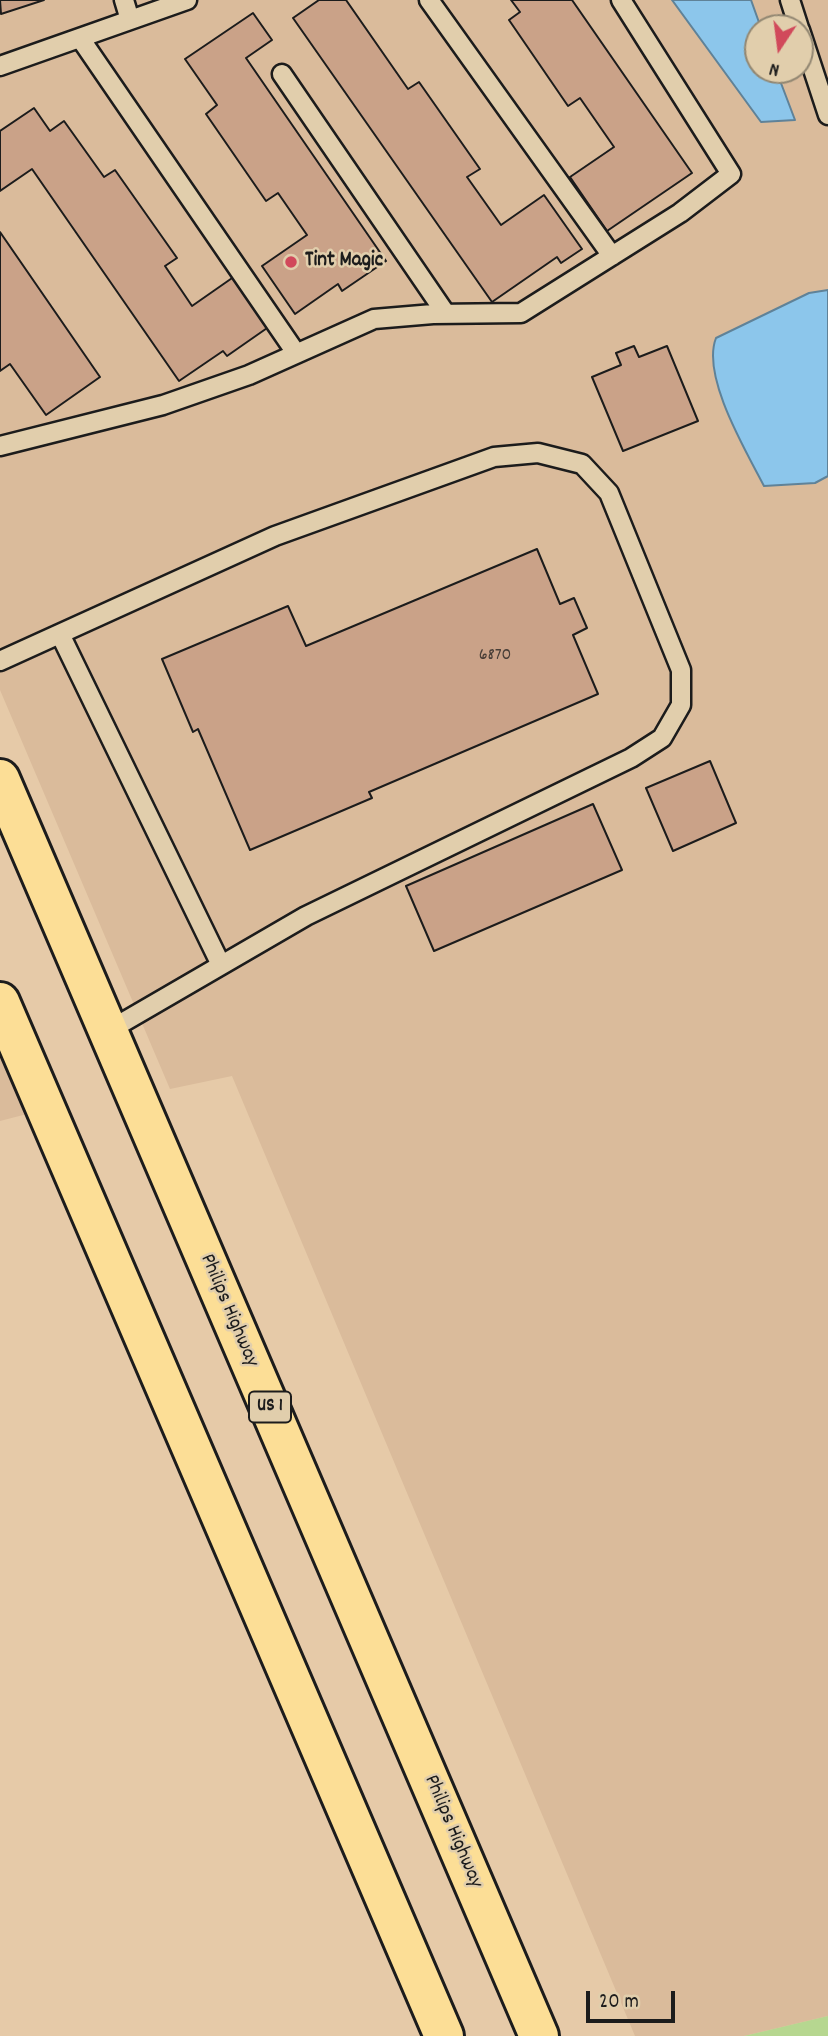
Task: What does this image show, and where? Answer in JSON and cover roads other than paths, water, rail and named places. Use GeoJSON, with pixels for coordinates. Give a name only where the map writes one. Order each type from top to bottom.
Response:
{"type":"FeatureCollection","features":[{"type":"Feature","properties":{"kind":"main road","name":"Philips Highway"},"geometry":{"type":"LineString","coordinates":[[0,779],[539,2036]]}},
{"type":"Feature","properties":{"kind":"main road"},"geometry":{"type":"LineString","coordinates":[[0,1002],[444,2036]]}},
{"type":"Feature","properties":{"kind":"lane"},"geometry":{"type":"LineString","coordinates":[[124,0],[130,20]]}},
{"type":"Feature","properties":{"kind":"lane"},"geometry":{"type":"LineString","coordinates":[[0,66],[187,0]]}},
{"type":"Feature","properties":{"kind":"lane"},"geometry":{"type":"LineString","coordinates":[[429,0],[612,256]]}},
{"type":"Feature","properties":{"kind":"lane"},"geometry":{"type":"LineString","coordinates":[[0,446],[163,405],[249,375],[374,319],[521,313],[680,213],[731,174],[621,0]]}},
{"type":"Feature","properties":{"kind":"lane"},"geometry":{"type":"LineString","coordinates":[[80,38],[296,353]]}},
{"type":"Feature","properties":{"kind":"lane"},"geometry":{"type":"LineString","coordinates":[[814,72],[828,116]]}},
{"type":"Feature","properties":{"kind":"lane"},"geometry":{"type":"LineString","coordinates":[[282,74],[446,314]]}},
{"type":"Feature","properties":{"kind":"lane"},"geometry":{"type":"LineString","coordinates":[[0,661],[275,536],[494,457],[538,453],[582,464],[609,493],[681,670],[681,705],[662,738],[631,758],[306,916],[108,1031]]}},
{"type":"Feature","properties":{"kind":"lane"},"geometry":{"type":"LineString","coordinates":[[60,634],[221,965]]}},
{"type":"Feature","properties":{"kind":"water"},"geometry":{"type":"Polygon","coordinates":[[[672,0],[751,0],[756,14],[744,14],[744,84],[781,84],[795,120],[761,122],[672,0]]]}},
{"type":"Feature","properties":{"kind":"water"},"geometry":{"type":"Polygon","coordinates":[[[828,290],[828,476],[815,483],[764,486],[737,434],[720,392],[713,354],[716,338],[809,293],[828,290]]]}},
{"type":"Feature","properties":{"kind":"place","name":"Tint Magic"},"geometry":{"type":"Point","coordinates":[291,262]}}]}
